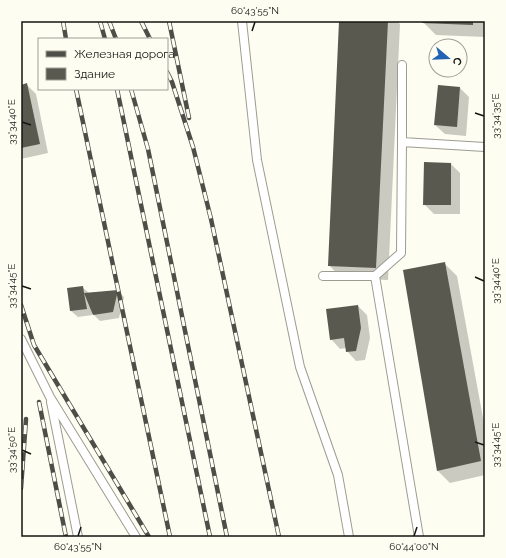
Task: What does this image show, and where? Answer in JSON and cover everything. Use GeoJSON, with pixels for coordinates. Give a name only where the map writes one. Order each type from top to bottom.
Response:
{"type":"FeatureCollection","features":[{"type":"Feature","properties":{"kind":"lane"},"geometry":{"type":"LineString","coordinates":[[242,21],[257,160],[295,344],[300,367],[338,475],[349,537]]}},
{"type":"Feature","properties":{"kind":"lane"},"geometry":{"type":"LineString","coordinates":[[323,276],[375,276],[401,253],[402,65]]}},
{"type":"Feature","properties":{"kind":"lane"},"geometry":{"type":"LineString","coordinates":[[402,142],[485,147]]}},
{"type":"Feature","properties":{"kind":"lane"},"geometry":{"type":"LineString","coordinates":[[375,276],[419,537]]}},
{"type":"Feature","properties":{"kind":"lane"},"geometry":{"type":"LineString","coordinates":[[21,339],[50,397],[136,537]]}},
{"type":"Feature","properties":{"kind":"lane"},"geometry":{"type":"LineString","coordinates":[[50,397],[78,537]]}},
{"type":"Feature","properties":{"kind":"building"},"geometry":{"type":"Polygon","coordinates":[[[339,21],[388,21],[376,268],[328,266],[339,21]]]}},
{"type":"Feature","properties":{"kind":"building"},"geometry":{"type":"Polygon","coordinates":[[[423,21],[473,21],[473,25],[422,23],[423,21]]]}},
{"type":"Feature","properties":{"kind":"building"},"geometry":{"type":"Polygon","coordinates":[[[27,83],[40,144],[21,148],[21,85],[27,83]]]}},
{"type":"Feature","properties":{"kind":"building"},"geometry":{"type":"Polygon","coordinates":[[[438,85],[460,87],[457,127],[434,125],[438,85]]]}},
{"type":"Feature","properties":{"kind":"building"},"geometry":{"type":"Polygon","coordinates":[[[424,162],[451,163],[451,205],[423,205],[424,162]]]}},
{"type":"Feature","properties":{"kind":"building"},"geometry":{"type":"Polygon","coordinates":[[[445,262],[481,461],[437,471],[403,270],[445,262]]]}},
{"type":"Feature","properties":{"kind":"building"},"geometry":{"type":"Polygon","coordinates":[[[83,286],[87,309],[70,311],[67,288],[83,286]]]}},
{"type":"Feature","properties":{"kind":"building"},"geometry":{"type":"Polygon","coordinates":[[[118,290],[113,312],[93,315],[84,293],[118,290]]]}},
{"type":"Feature","properties":{"kind":"building"},"geometry":{"type":"Polygon","coordinates":[[[358,305],[361,328],[356,351],[346,352],[344,338],[330,340],[326,309],[358,305]]]}},
{"type":"Feature","properties":{"kind":"railway"},"geometry":{"type":"LineString","coordinates":[[63,21],[66,38]]}},
{"type":"Feature","properties":{"kind":"railway"},"geometry":{"type":"LineString","coordinates":[[100,21],[105,38]]}},
{"type":"Feature","properties":{"kind":"railway"},"geometry":{"type":"LineString","coordinates":[[109,21],[116,38]]}},
{"type":"Feature","properties":{"kind":"railway"},"geometry":{"type":"LineString","coordinates":[[141,21],[150,38]]}},
{"type":"Feature","properties":{"kind":"railway"},"geometry":{"type":"LineString","coordinates":[[169,21],[189,118]]}},
{"type":"Feature","properties":{"kind":"railway"},"geometry":{"type":"LineString","coordinates":[[168,74],[193,147],[211,219],[279,537]]}},
{"type":"Feature","properties":{"kind":"railway"},"geometry":{"type":"LineString","coordinates":[[76,90],[170,537]]}},
{"type":"Feature","properties":{"kind":"railway"},"geometry":{"type":"LineString","coordinates":[[117,90],[210,537]]}},
{"type":"Feature","properties":{"kind":"railway"},"geometry":{"type":"LineString","coordinates":[[131,90],[148,149],[227,537]]}},
{"type":"Feature","properties":{"kind":"railway"},"geometry":{"type":"LineString","coordinates":[[21,305],[34,345],[149,537]]}},
{"type":"Feature","properties":{"kind":"railway"},"geometry":{"type":"LineString","coordinates":[[39,402],[66,537]]}},
{"type":"Feature","properties":{"kind":"railway"},"geometry":{"type":"LineString","coordinates":[[21,488],[26,419]]}}]}
